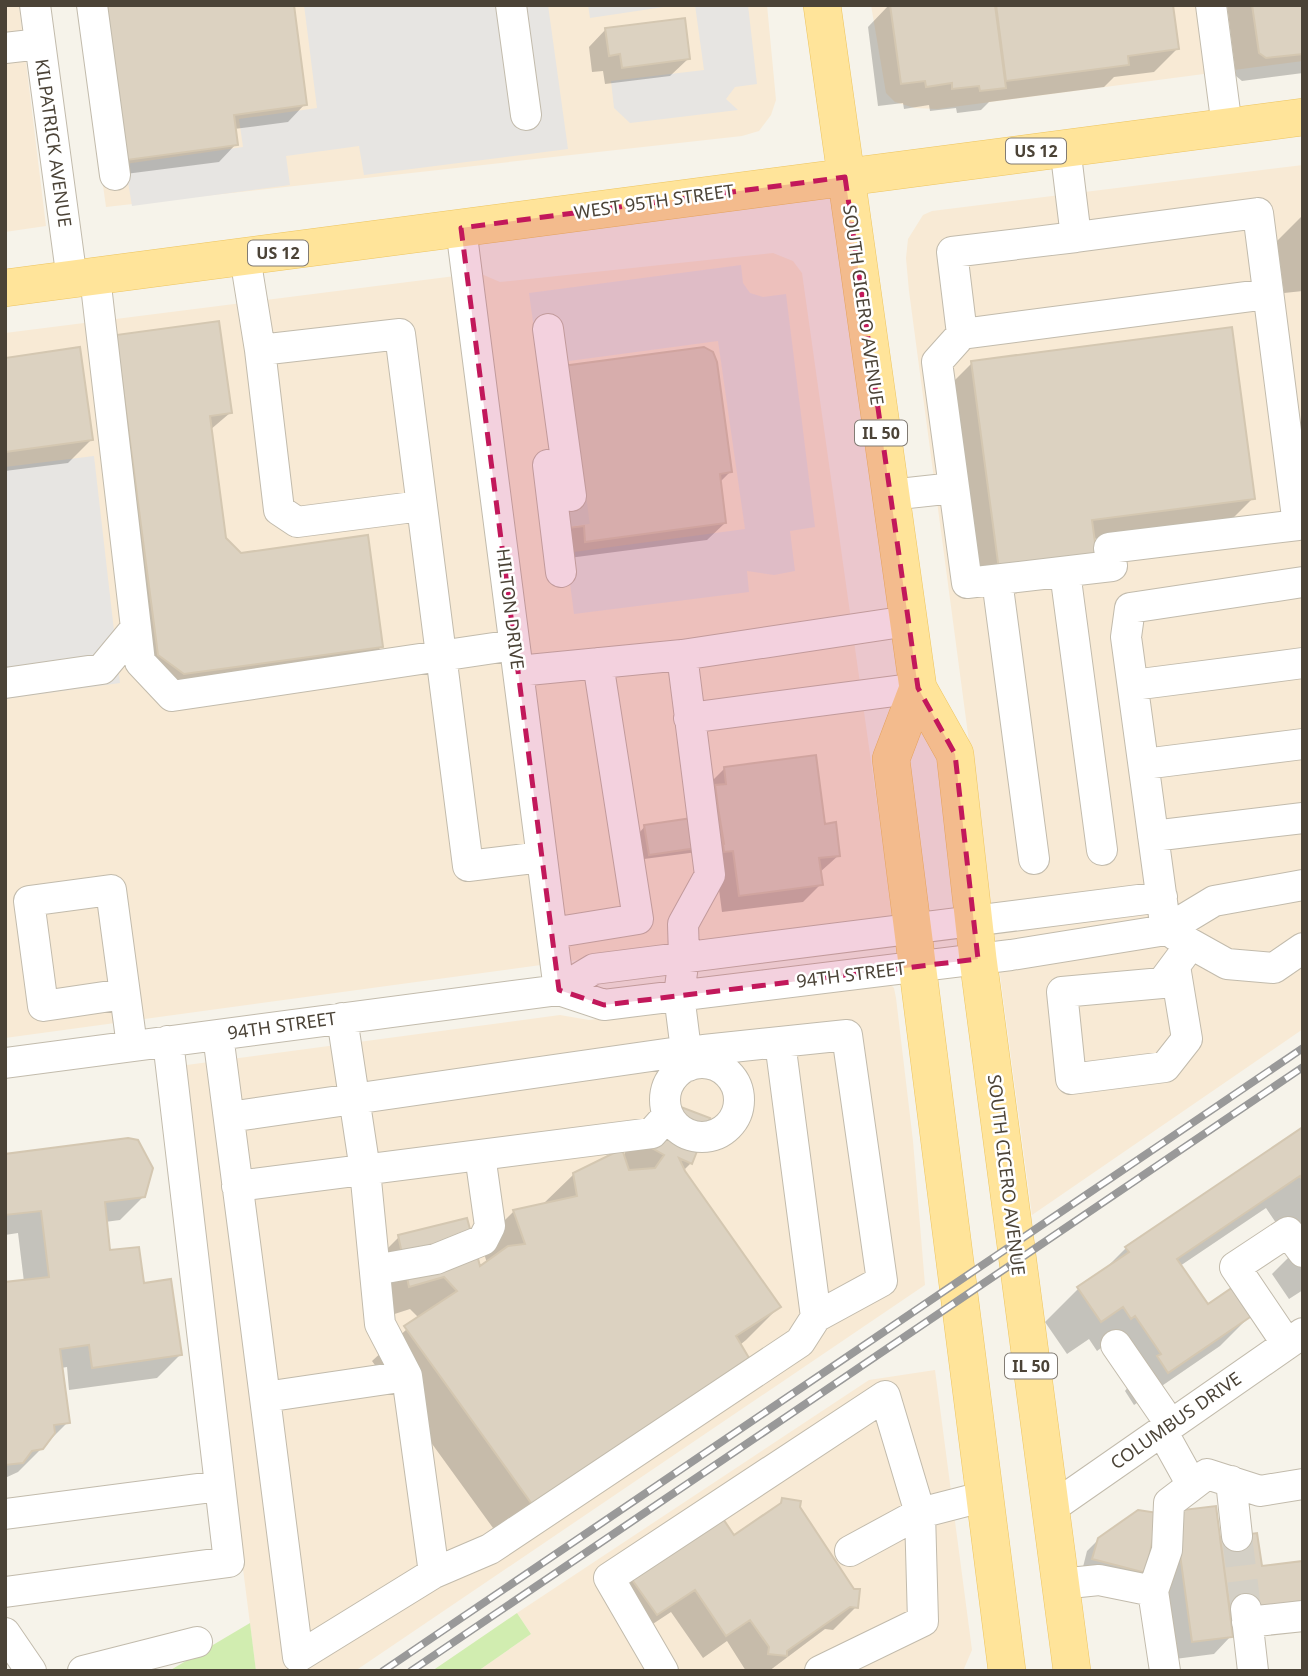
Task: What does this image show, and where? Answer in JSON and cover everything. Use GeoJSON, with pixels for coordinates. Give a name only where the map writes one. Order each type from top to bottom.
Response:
{"type":"FeatureCollection","features":[{"type":"Feature","properties":{"kind":"main road","name":"SOUTH CICERO AVENUE"},"geometry":{"type":"LineString","coordinates":[[822,5],[918,688],[955,754],[978,959],[1072,1671]]}},
{"type":"Feature","properties":{"kind":"main road","name":"WEST 95TH STREET"},"geometry":{"type":"LineString","coordinates":[[5,288],[1303,117]]}},
{"type":"Feature","properties":{"kind":"main road","name":"SOUTH CICERO AVENUE"},"geometry":{"type":"LineString","coordinates":[[918,688],[891,759],[915,967],[1007,1671]]}},
{"type":"Feature","properties":{"kind":"street","name":"KILPATRICK AVENUE"},"geometry":{"type":"LineString","coordinates":[[35,5],[83,278],[140,662],[172,696],[440,656]]}},
{"type":"Feature","properties":{"kind":"street"},"geometry":{"type":"LineString","coordinates":[[92,5],[115,175]]}},
{"type":"Feature","properties":{"kind":"street"},"geometry":{"type":"LineString","coordinates":[[511,5],[526,115]]}},
{"type":"Feature","properties":{"kind":"street"},"geometry":{"type":"LineString","coordinates":[[1211,5],[1227,127]]}},
{"type":"Feature","properties":{"kind":"street"},"geometry":{"type":"LineString","coordinates":[[5,48],[40,44]]}},
{"type":"Feature","properties":{"kind":"street"},"geometry":{"type":"LineString","coordinates":[[1065,148],[1076,237]]}},
{"type":"Feature","properties":{"kind":"street"},"geometry":{"type":"LineString","coordinates":[[961,334],[952,252],[1258,213],[1298,525],[1109,548],[1112,566],[1066,572],[967,583],[937,362],[961,334],[1268,294]]}},
{"type":"Feature","properties":{"kind":"street","name":"HILTON DRIVE"},"geometry":{"type":"LineString","coordinates":[[461,228],[559,990]]}},
{"type":"Feature","properties":{"kind":"street"},"geometry":{"type":"LineString","coordinates":[[245,257],[260,350],[279,510],[297,522],[422,506]]}},
{"type":"Feature","properties":{"kind":"street"},"geometry":{"type":"LineString","coordinates":[[548,329],[571,496]]}},
{"type":"Feature","properties":{"kind":"street"},"geometry":{"type":"LineString","coordinates":[[260,350],[400,334],[468,866],[542,856]]}},
{"type":"Feature","properties":{"kind":"street"},"geometry":{"type":"LineString","coordinates":[[559,406],[547,470],[571,571],[575,527]]}},
{"type":"Feature","properties":{"kind":"street"},"geometry":{"type":"LineString","coordinates":[[890,495],[954,488]]}},
{"type":"Feature","properties":{"kind":"street"},"geometry":{"type":"LineString","coordinates":[[1066,572],[1102,850]]}},
{"type":"Feature","properties":{"kind":"street"},"geometry":{"type":"LineString","coordinates":[[997,580],[1034,859]]}},
{"type":"Feature","properties":{"kind":"street"},"geometry":{"type":"LineString","coordinates":[[1303,582],[1130,608],[1126,637],[1162,897],[1177,947],[1187,1039],[1165,1068],[1071,1079],[1062,992],[1162,983],[1177,947],[1214,901],[1303,885]]}},
{"type":"Feature","properties":{"kind":"street"},"geometry":{"type":"LineString","coordinates":[[440,656],[598,663],[682,655],[908,621]]}},
{"type":"Feature","properties":{"kind":"street"},"geometry":{"type":"LineString","coordinates":[[5,683],[102,669],[136,628]]}},
{"type":"Feature","properties":{"kind":"street"},"geometry":{"type":"LineString","coordinates":[[682,655],[710,875],[682,924],[696,1058]]}},
{"type":"Feature","properties":{"kind":"street"},"geometry":{"type":"LineString","coordinates":[[598,663],[638,919]]}},
{"type":"Feature","properties":{"kind":"street"},"geometry":{"type":"LineString","coordinates":[[1133,685],[1303,663]]}},
{"type":"Feature","properties":{"kind":"street"},"geometry":{"type":"LineString","coordinates":[[689,718],[918,688]]}},
{"type":"Feature","properties":{"kind":"street"},"geometry":{"type":"LineString","coordinates":[[1143,764],[1303,744]]}},
{"type":"Feature","properties":{"kind":"street"},"geometry":{"type":"LineString","coordinates":[[1153,835],[1303,818]]}},
{"type":"Feature","properties":{"kind":"street"},"geometry":{"type":"LineString","coordinates":[[124,994],[43,1006],[29,901],[111,890],[132,1046]]}},
{"type":"Feature","properties":{"kind":"street","name":"94TH STREET"},"geometry":{"type":"LineString","coordinates":[[5,1063],[559,990],[594,969],[1162,897]]}},
{"type":"Feature","properties":{"kind":"street"},"geometry":{"type":"LineString","coordinates":[[551,933],[638,919],[682,924]]}},
{"type":"Feature","properties":{"kind":"street"},"geometry":{"type":"LineString","coordinates":[[1177,947],[1227,964],[1275,968],[1303,948]]}},
{"type":"Feature","properties":{"kind":"street","name":"94TH STREET"},"geometry":{"type":"LineString","coordinates":[[559,990],[604,1005],[978,959],[1177,947]]}},
{"type":"Feature","properties":{"kind":"street"},"geometry":{"type":"LineString","coordinates":[[342,1018],[365,1170],[380,1324],[407,1376],[433,1573]]}},
{"type":"Feature","properties":{"kind":"street"},"geometry":{"type":"LineString","coordinates":[[218,1035],[299,1657],[433,1573],[490,1549],[800,1342],[816,1317],[882,1282],[847,1035],[780,1042],[696,1058],[354,1099],[229,1117]]}},
{"type":"Feature","properties":{"kind":"street"},"geometry":{"type":"LineString","coordinates":[[5,1592],[229,1562],[168,1041]]}},
{"type":"Feature","properties":{"kind":"street"},"geometry":{"type":"LineString","coordinates":[[780,1042],[816,1317]]}},
{"type":"Feature","properties":{"kind":"street"},"geometry":{"type":"LineString","coordinates":[[696,1058],[722,1068],[736,1086],[739,1097],[734,1119],[716,1134],[694,1136],[683,1132],[668,1115],[666,1092],[678,1072],[696,1058]]}},
{"type":"Feature","properties":{"kind":"street"},"geometry":{"type":"LineString","coordinates":[[237,1186],[652,1133],[668,1115]]}},
{"type":"Feature","properties":{"kind":"street"},"geometry":{"type":"LineString","coordinates":[[375,1270],[436,1259],[483,1240],[490,1226],[480,1155]]}},
{"type":"Feature","properties":{"kind":"street"},"geometry":{"type":"LineString","coordinates":[[1295,1339],[1235,1267],[1288,1232],[1303,1252]]}},
{"type":"Feature","properties":{"kind":"street","name":"COLUMBUS DRIVE"},"geometry":{"type":"LineString","coordinates":[[1050,1509],[1295,1339]]}},
{"type":"Feature","properties":{"kind":"street"},"geometry":{"type":"LineString","coordinates":[[1116,1345],[1166,1428],[1192,1485]]}},
{"type":"Feature","properties":{"kind":"street"},"geometry":{"type":"LineString","coordinates":[[265,1397],[407,1376]]}},
{"type":"Feature","properties":{"kind":"street"},"geometry":{"type":"LineString","coordinates":[[663,1671],[609,1578],[885,1396],[920,1513],[923,1621],[821,1671]]}},
{"type":"Feature","properties":{"kind":"street"},"geometry":{"type":"LineString","coordinates":[[1165,1671],[1153,1591],[1167,1550],[1168,1503],[1206,1474],[1260,1491],[1303,1484]]}},
{"type":"Feature","properties":{"kind":"street"},"geometry":{"type":"LineString","coordinates":[[1231,1481],[1237,1536]]}},
{"type":"Feature","properties":{"kind":"street"},"geometry":{"type":"LineString","coordinates":[[5,1514],[220,1486]]}},
{"type":"Feature","properties":{"kind":"street"},"geometry":{"type":"LineString","coordinates":[[850,1552],[920,1513],[986,1496]]}},
{"type":"Feature","properties":{"kind":"street"},"geometry":{"type":"LineString","coordinates":[[1060,1584],[1099,1580],[1153,1591]]}},
{"type":"Feature","properties":{"kind":"street"},"geometry":{"type":"LineString","coordinates":[[1253,1671],[1247,1615],[1303,1617]]}},
{"type":"Feature","properties":{"kind":"street"},"geometry":{"type":"LineString","coordinates":[[5,1633],[31,1671]]}},
{"type":"Feature","properties":{"kind":"street"},"geometry":{"type":"LineString","coordinates":[[83,1671],[197,1642]]}},
{"type":"Feature","properties":{"kind":"highlighted area"},"geometry":{"type":"Polygon","coordinates":[[[845,177],[918,688],[955,754],[978,959],[604,1005],[559,990],[461,228],[845,177]]]}},
{"type":"Feature","properties":{"kind":"shaded area"},"geometry":{"type":"Polygon","coordinates":[[[5,5],[19,5],[46,226],[5,232],[5,5]]]}},
{"type":"Feature","properties":{"kind":"shaded area"},"geometry":{"type":"Polygon","coordinates":[[[78,5],[767,5],[776,100],[771,115],[759,131],[742,136],[106,207],[78,5]]]}},
{"type":"Feature","properties":{"kind":"shaded area"},"geometry":{"type":"Polygon","coordinates":[[[304,5],[548,5],[568,149],[364,175],[359,146],[286,156],[290,185],[132,206],[125,164],[243,147],[239,119],[317,108],[304,5]]]}},
{"type":"Feature","properties":{"kind":"shaded area"},"geometry":{"type":"Polygon","coordinates":[[[588,5],[677,5],[590,18],[588,5]]]}},
{"type":"Feature","properties":{"kind":"shaded area"},"geometry":{"type":"Polygon","coordinates":[[[695,5],[748,5],[757,84],[735,87],[726,99],[738,110],[630,123],[614,108],[611,81],[704,70],[695,5]]]}},
{"type":"Feature","properties":{"kind":"shaded area"},"geometry":{"type":"Polygon","coordinates":[[[871,5],[1303,5],[1303,61],[937,109],[915,108],[895,102],[886,93],[871,5]]]}},
{"type":"Feature","properties":{"kind":"shaded area"},"geometry":{"type":"Polygon","coordinates":[[[1303,165],[1303,1029],[1032,1215],[909,291],[906,258],[908,239],[923,215],[932,211],[1303,165]]]}},
{"type":"Feature","properties":{"kind":"shaded area"},"geometry":{"type":"Polygon","coordinates":[[[773,253],[793,261],[802,273],[893,917],[5,1038],[5,333],[479,273],[500,282],[773,253]]]}},
{"type":"Feature","properties":{"kind":"shaded area"},"geometry":{"type":"Polygon","coordinates":[[[741,265],[743,283],[750,293],[763,297],[786,294],[815,527],[790,531],[795,571],[774,575],[747,571],[749,592],[574,614],[566,553],[745,529],[718,341],[539,365],[529,293],[741,265]]]}},
{"type":"Feature","properties":{"kind":"shaded area"},"geometry":{"type":"Polygon","coordinates":[[[94,456],[120,683],[5,699],[5,467],[94,456]]]}},
{"type":"Feature","properties":{"kind":"shaded area"},"geometry":{"type":"Polygon","coordinates":[[[876,980],[887,981],[894,988],[896,998],[913,1141],[925,1285],[355,1671],[256,1671],[179,1066],[560,1015],[589,1020],[876,980]]]}},
{"type":"Feature","properties":{"kind":"shaded area"},"geometry":{"type":"Polygon","coordinates":[[[935,1370],[972,1650],[963,1671],[478,1671],[531,1634],[517,1613],[869,1380],[935,1370]]]}},
{"type":"Feature","properties":{"kind":"green space"},"geometry":{"type":"Polygon","coordinates":[[[517,1613],[531,1634],[478,1671],[432,1671],[517,1613]]]}},
{"type":"Feature","properties":{"kind":"green space"},"geometry":{"type":"Polygon","coordinates":[[[250,1623],[256,1671],[169,1671],[250,1623]]]}},
{"type":"Feature","properties":{"kind":"building"},"geometry":{"type":"Polygon","coordinates":[[[105,5],[294,5],[307,105],[234,115],[238,145],[127,160],[105,5]]]}},
{"type":"Feature","properties":{"kind":"building"},"geometry":{"type":"Polygon","coordinates":[[[890,5],[995,5],[1006,88],[980,91],[979,86],[952,89],[952,83],[926,87],[925,81],[901,84],[890,5]]]}},
{"type":"Feature","properties":{"kind":"building"},"geometry":{"type":"Polygon","coordinates":[[[996,5],[1173,5],[1179,49],[1128,56],[1129,65],[1006,81],[996,5]]]}},
{"type":"Feature","properties":{"kind":"building"},"geometry":{"type":"Polygon","coordinates":[[[1252,5],[1303,5],[1303,54],[1266,58],[1259,53],[1252,5]]]}},
{"type":"Feature","properties":{"kind":"building"},"geometry":{"type":"Polygon","coordinates":[[[685,18],[690,59],[622,68],[620,54],[609,56],[605,28],[685,18]]]}},
{"type":"Feature","properties":{"kind":"building"},"geometry":{"type":"Polygon","coordinates":[[[219,321],[232,413],[210,416],[226,538],[241,553],[368,535],[383,647],[184,674],[158,655],[116,335],[219,321]]]}},
{"type":"Feature","properties":{"kind":"building"},"geometry":{"type":"Polygon","coordinates":[[[1232,327],[1255,499],[1092,520],[1097,557],[999,570],[971,361],[1232,327]]]}},
{"type":"Feature","properties":{"kind":"building"},"geometry":{"type":"Polygon","coordinates":[[[80,347],[93,440],[5,452],[5,358],[80,347]]]}},
{"type":"Feature","properties":{"kind":"building"},"geometry":{"type":"Polygon","coordinates":[[[704,347],[713,352],[717,362],[732,472],[720,474],[726,523],[585,542],[584,526],[560,529],[556,498],[563,366],[704,347]]]}},
{"type":"Feature","properties":{"kind":"building"},"geometry":{"type":"Polygon","coordinates":[[[816,755],[825,824],[836,822],[840,856],[819,858],[823,885],[739,896],[733,851],[724,852],[715,785],[726,784],[724,767],[816,755]]]}},
{"type":"Feature","properties":{"kind":"building"},"geometry":{"type":"Polygon","coordinates":[[[719,814],[724,844],[649,855],[644,825],[719,814]]]}},
{"type":"Feature","properties":{"kind":"building"},"geometry":{"type":"Polygon","coordinates":[[[665,1101],[710,1118],[692,1164],[679,1158],[685,1171],[781,1307],[736,1336],[749,1358],[534,1507],[404,1326],[457,1291],[444,1277],[409,1287],[398,1235],[467,1218],[480,1266],[508,1246],[525,1244],[513,1210],[577,1196],[573,1173],[622,1149],[629,1170],[655,1168],[664,1155],[645,1144],[665,1101]]]}},
{"type":"Feature","properties":{"kind":"building"},"geometry":{"type":"Polygon","coordinates":[[[1303,1127],[1303,1181],[1300,1176],[1177,1259],[1208,1304],[1236,1285],[1256,1313],[1168,1373],[1157,1356],[1161,1354],[1135,1316],[1131,1319],[1123,1307],[1101,1322],[1077,1287],[1129,1252],[1125,1247],[1303,1127]]]}},
{"type":"Feature","properties":{"kind":"building"},"geometry":{"type":"Polygon","coordinates":[[[128,1138],[138,1140],[153,1168],[145,1197],[105,1202],[110,1250],[139,1247],[144,1283],[171,1279],[182,1355],[92,1368],[89,1345],[60,1349],[70,1423],[54,1425],[55,1433],[43,1449],[32,1451],[23,1463],[5,1465],[5,1282],[49,1277],[41,1211],[5,1215],[5,1154],[128,1138]]]}},
{"type":"Feature","properties":{"kind":"building"},"geometry":{"type":"Polygon","coordinates":[[[782,1498],[801,1501],[800,1507],[854,1589],[860,1589],[858,1608],[850,1607],[787,1651],[787,1656],[768,1654],[769,1647],[750,1620],[726,1636],[695,1590],[657,1615],[628,1574],[719,1513],[734,1535],[781,1503],[782,1498]]]}},
{"type":"Feature","properties":{"kind":"building"},"geometry":{"type":"Polygon","coordinates":[[[1216,1506],[1233,1637],[1192,1642],[1174,1511],[1216,1506]]]}},
{"type":"Feature","properties":{"kind":"building"},"geometry":{"type":"Polygon","coordinates":[[[1138,1510],[1158,1513],[1146,1573],[1092,1559],[1098,1538],[1138,1510]]]}},
{"type":"Feature","properties":{"kind":"building"},"geometry":{"type":"Polygon","coordinates":[[[1257,1533],[1262,1566],[1303,1561],[1303,1601],[1230,1611],[1220,1538],[1257,1533]]]}},
{"type":"Feature","properties":{"kind":"tunnel"},"geometry":{"type":"LineString","coordinates":[[571,496],[575,527]]}},
{"type":"Feature","properties":{"kind":"tunnel"},"geometry":{"type":"LineString","coordinates":[[1237,1536],[1246,1609]]}},
{"type":"Feature","properties":{"kind":"railway"},"geometry":{"type":"LineString","coordinates":[[383,1671],[1303,1048]]}},
{"type":"Feature","properties":{"kind":"railway"},"geometry":{"type":"LineString","coordinates":[[411,1671],[1303,1067]]}}]}
